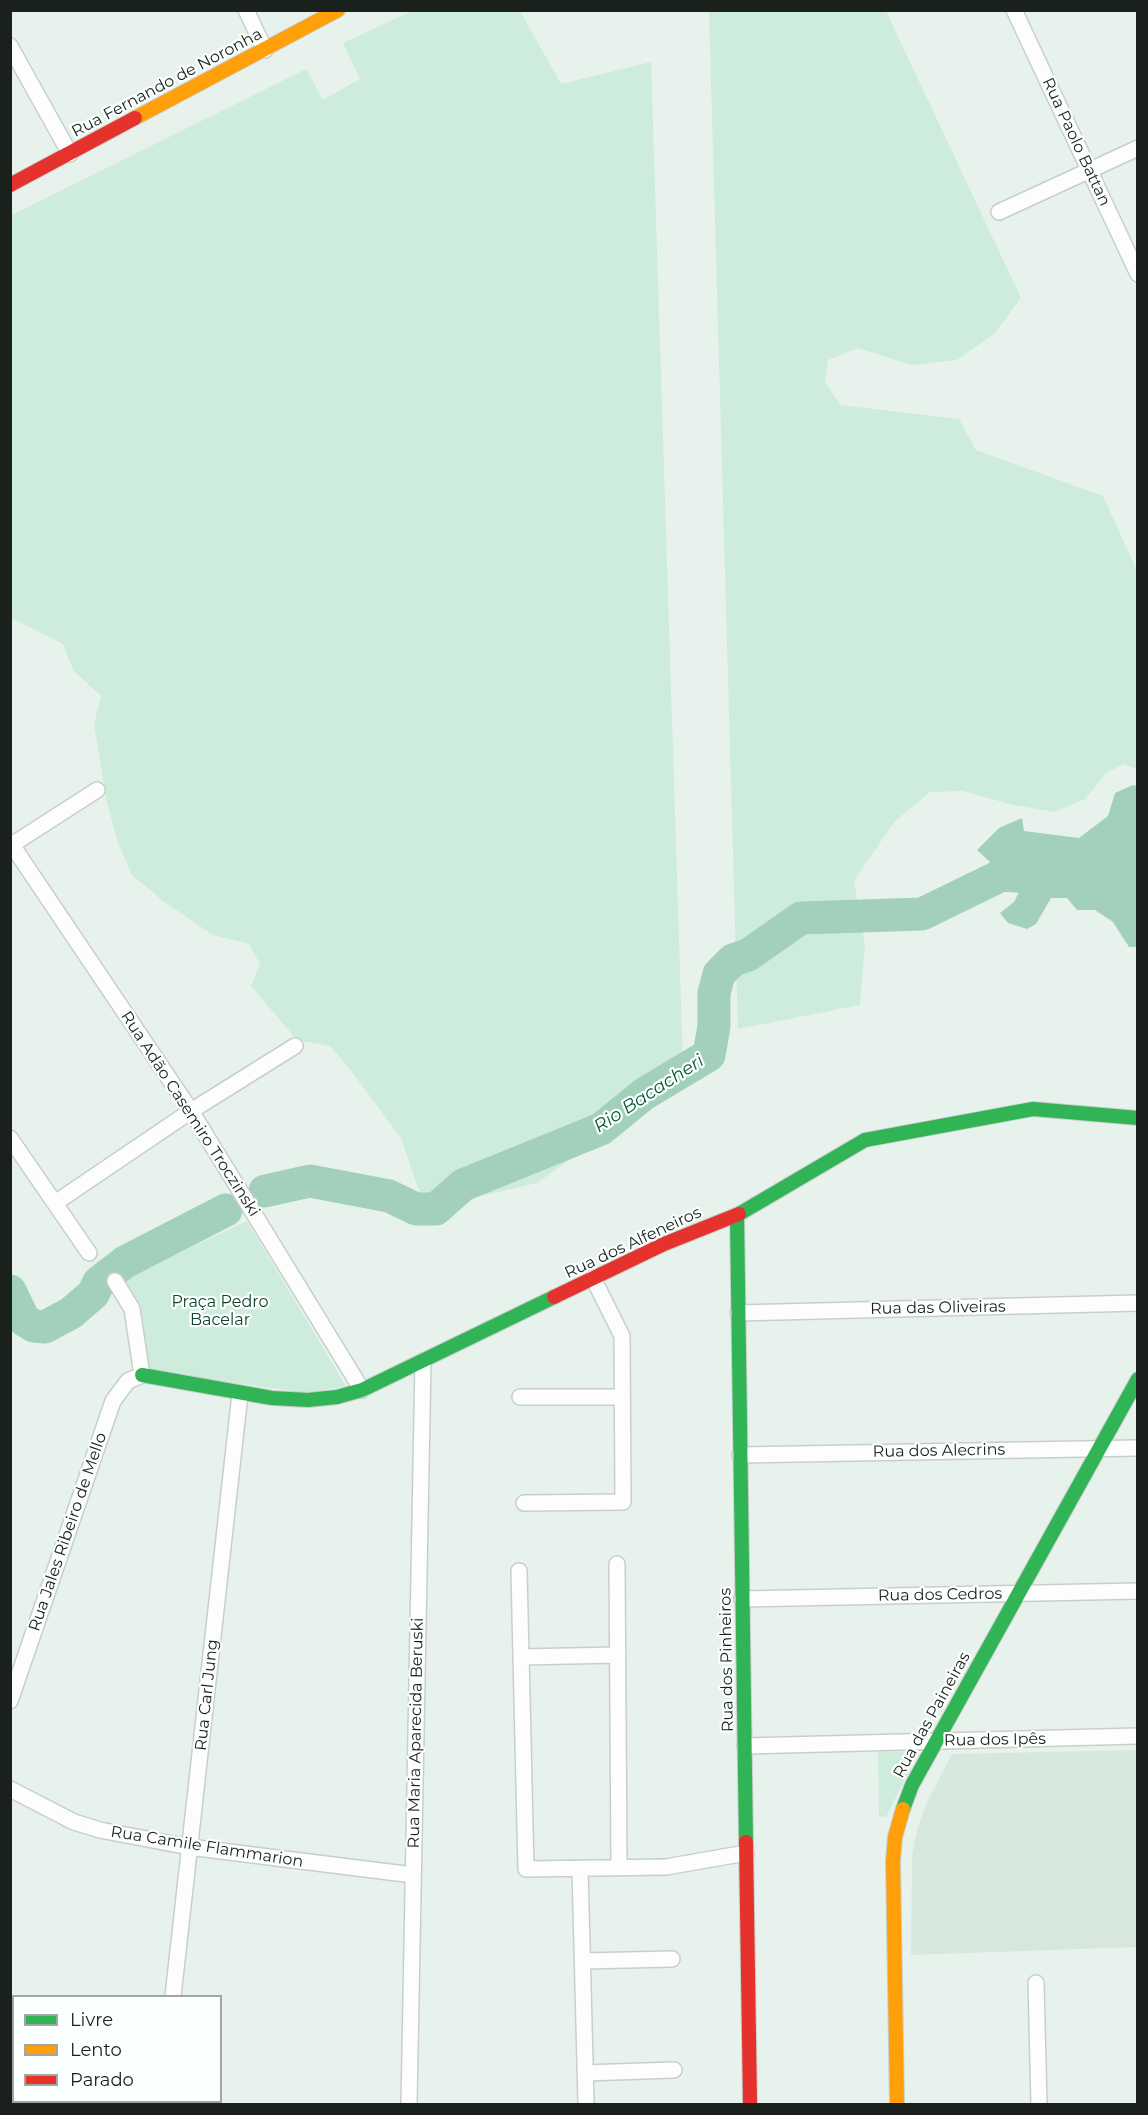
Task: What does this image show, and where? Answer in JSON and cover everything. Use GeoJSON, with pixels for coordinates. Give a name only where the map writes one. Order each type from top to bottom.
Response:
{"type":"FeatureCollection","features":[{"type":"Feature","properties":{"kind":"street"},"geometry":{"type":"LineString","coordinates":[[246,10],[265,50]]}},
{"type":"Feature","properties":{"kind":"street","name":"Rua Fernando de Noronha"},"geometry":{"type":"LineString","coordinates":[[10,185],[338,10]]}},
{"type":"Feature","properties":{"kind":"street","name":"Rua Paolo Battan"},"geometry":{"type":"LineString","coordinates":[[1014,10],[1137,274]]}},
{"type":"Feature","properties":{"kind":"street"},"geometry":{"type":"LineString","coordinates":[[10,46],[70,154]]}},
{"type":"Feature","properties":{"kind":"street"},"geometry":{"type":"LineString","coordinates":[[999,212],[1137,148]]}},
{"type":"Feature","properties":{"kind":"street"},"geometry":{"type":"LineString","coordinates":[[11,844],[97,790]]}},
{"type":"Feature","properties":{"kind":"street","name":"Rua Adão Casemiro Troczinski"},"geometry":{"type":"LineString","coordinates":[[11,844],[191,1111],[362,1390]]}},
{"type":"Feature","properties":{"kind":"street"},"geometry":{"type":"LineString","coordinates":[[55,1203],[191,1111],[296,1046]]}},
{"type":"Feature","properties":{"kind":"street","name":"Rua dos Alfeneiros"},"geometry":{"type":"LineString","coordinates":[[142,1375],[240,1394],[308,1400],[337,1397],[362,1390],[664,1244],[736,1215],[852,1146],[879,1136],[1033,1109],[1137,1118]]}},
{"type":"Feature","properties":{"kind":"street"},"geometry":{"type":"LineString","coordinates":[[10,1138],[89,1253]]}},
{"type":"Feature","properties":{"kind":"street","name":"Rua dos Pinheiros"},"geometry":{"type":"LineString","coordinates":[[736,1215],[750,2104]]}},
{"type":"Feature","properties":{"kind":"street"},"geometry":{"type":"LineString","coordinates":[[524,1503],[623,1502],[622,1336],[594,1278]]}},
{"type":"Feature","properties":{"kind":"street"},"geometry":{"type":"LineString","coordinates":[[115,1281],[132,1308],[142,1375]]}},
{"type":"Feature","properties":{"kind":"street","name":"Rua das Oliveiras"},"geometry":{"type":"LineString","coordinates":[[738,1313],[1137,1303]]}},
{"type":"Feature","properties":{"kind":"street","name":"Rua Maria Aparecida Beruski"},"geometry":{"type":"LineString","coordinates":[[409,2104],[423,1361]]}},
{"type":"Feature","properties":{"kind":"street","name":"Rua Jales Ribeiro de Mello"},"geometry":{"type":"LineString","coordinates":[[10,1701],[113,1401],[128,1381],[142,1375]]}},
{"type":"Feature","properties":{"kind":"street","name":"Rua das Paineiras"},"geometry":{"type":"LineString","coordinates":[[897,2104],[895,1836],[902,1810],[912,1785],[1137,1379]]}},
{"type":"Feature","properties":{"kind":"street","name":"Rua Carl Jung"},"geometry":{"type":"LineString","coordinates":[[173,1995],[240,1394]]}},
{"type":"Feature","properties":{"kind":"street"},"geometry":{"type":"LineString","coordinates":[[520,1397],[621,1397]]}},
{"type":"Feature","properties":{"kind":"street","name":"Rua dos Alecrins"},"geometry":{"type":"LineString","coordinates":[[740,1455],[1137,1448]]}},
{"type":"Feature","properties":{"kind":"street"},"geometry":{"type":"LineString","coordinates":[[617,1564],[619,1867]]}},
{"type":"Feature","properties":{"kind":"street"},"geometry":{"type":"LineString","coordinates":[[519,1571],[526,1869],[666,1867],[746,1853]]}},
{"type":"Feature","properties":{"kind":"street","name":"Rua dos Cedros"},"geometry":{"type":"LineString","coordinates":[[742,1599],[1137,1591]]}},
{"type":"Feature","properties":{"kind":"street"},"geometry":{"type":"LineString","coordinates":[[521,1657],[618,1655]]}},
{"type":"Feature","properties":{"kind":"street","name":"Rua dos Ipês"},"geometry":{"type":"LineString","coordinates":[[745,1746],[1137,1736]]}},
{"type":"Feature","properties":{"kind":"street","name":"Rua Camile Flammarion"},"geometry":{"type":"LineString","coordinates":[[10,1789],[65,1818],[100,1830],[189,1847],[413,1875]]}},
{"type":"Feature","properties":{"kind":"street"},"geometry":{"type":"LineString","coordinates":[[580,1868],[586,2103]]}},
{"type":"Feature","properties":{"kind":"street"},"geometry":{"type":"LineString","coordinates":[[583,1962],[672,1959]]}},
{"type":"Feature","properties":{"kind":"street"},"geometry":{"type":"LineString","coordinates":[[1036,1983],[1039,2104]]}},
{"type":"Feature","properties":{"kind":"street"},"geometry":{"type":"LineString","coordinates":[[585,2073],[674,2070]]}},
{"type":"Feature","properties":{"kind":"shaded area"},"geometry":{"type":"Polygon","coordinates":[[[1133,785],[1138,786],[1137,947],[1129,947],[1113,922],[1095,910],[1077,910],[1067,898],[1051,898],[1036,924],[1027,929],[1008,923],[1000,913],[1014,902],[1020,890],[977,850],[999,828],[1022,818],[1024,831],[1079,838],[1108,816],[1115,793],[1133,785]]]}},
{"type":"Feature","properties":{"kind":"shaded area"},"geometry":{"type":"Polygon","coordinates":[[[1137,1750],[1137,1947],[911,1955],[912,1856],[918,1826],[928,1800],[952,1754],[1137,1750]]]}},
{"type":"Feature","properties":{"kind":"green space"},"geometry":{"type":"Polygon","coordinates":[[[412,11],[520,11],[561,84],[651,62],[683,1064],[639,1110],[537,1183],[425,1209],[401,1138],[349,1068],[330,1046],[297,1040],[251,986],[260,964],[249,944],[213,935],[163,901],[132,875],[118,843],[107,803],[94,724],[101,696],[73,670],[63,644],[11,618],[10,216],[306,69],[323,100],[360,79],[343,43],[412,11]]]}},
{"type":"Feature","properties":{"kind":"green space"},"geometry":{"type":"Polygon","coordinates":[[[709,11],[886,11],[1021,298],[994,334],[957,360],[911,365],[858,348],[828,360],[825,382],[840,405],[959,419],[976,450],[1103,496],[1138,573],[1137,769],[1124,764],[1106,773],[1085,799],[1055,812],[1013,805],[963,791],[930,792],[894,822],[854,881],[865,945],[860,1005],[738,1029],[709,11]]]}},
{"type":"Feature","properties":{"kind":"green space","name":"Praça Pedro Bacelar"},"geometry":{"type":"Polygon","coordinates":[[[247,1221],[346,1386],[306,1393],[146,1370],[135,1304],[123,1279],[247,1221]]]}},
{"type":"Feature","properties":{"kind":"green space"},"geometry":{"type":"Polygon","coordinates":[[[919,1751],[886,1817],[879,1816],[878,1752],[919,1751]]]}},
{"type":"Feature","properties":{"kind":"waterway","name":"Rio Bacacheri"},"geometry":{"type":"LineString","coordinates":[[265,1191],[310,1181],[389,1196],[416,1209],[436,1209],[463,1185],[601,1129],[644,1094],[709,1055],[714,1026],[714,993],[719,974],[733,960],[748,955],[801,918],[922,914],[1002,875],[1138,885]]}},
{"type":"Feature","properties":{"kind":"waterway","name":"Rio Bacacheri"},"geometry":{"type":"LineString","coordinates":[[10,1291],[24,1320],[34,1326],[45,1327],[71,1313],[93,1294],[99,1282],[125,1262],[226,1210]]}},
{"type":"Feature","properties":{"kind":"waterway"},"geometry":{"type":"LineString","coordinates":[[19,1328],[24,1320]]}},
{"type":"Feature","properties":{"kind":"traffic: fast"},"geometry":{"type":"LineString","coordinates":[[739,1214],[865,1140],[1033,1109],[1138,1118]]}},
{"type":"Feature","properties":{"kind":"traffic: fast"},"geometry":{"type":"LineString","coordinates":[[737,1215],[746,1842]]}},
{"type":"Feature","properties":{"kind":"traffic: fast"},"geometry":{"type":"LineString","coordinates":[[142,1375],[272,1398],[308,1400],[337,1397],[362,1390],[554,1297]]}},
{"type":"Feature","properties":{"kind":"traffic: fast"},"geometry":{"type":"LineString","coordinates":[[903,1809],[912,1785],[1138,1379]]}},
{"type":"Feature","properties":{"kind":"traffic: slow"},"geometry":{"type":"LineString","coordinates":[[135,118],[338,10]]}},
{"type":"Feature","properties":{"kind":"traffic: slow"},"geometry":{"type":"LineString","coordinates":[[897,2104],[893,1861],[895,1837],[903,1809]]}},
{"type":"Feature","properties":{"kind":"traffic: jam"},"geometry":{"type":"LineString","coordinates":[[10,185],[135,118]]}},
{"type":"Feature","properties":{"kind":"traffic: jam"},"geometry":{"type":"LineString","coordinates":[[554,1297],[664,1244],[739,1214]]}},
{"type":"Feature","properties":{"kind":"traffic: jam"},"geometry":{"type":"LineString","coordinates":[[746,1842],[750,2104]]}}]}
